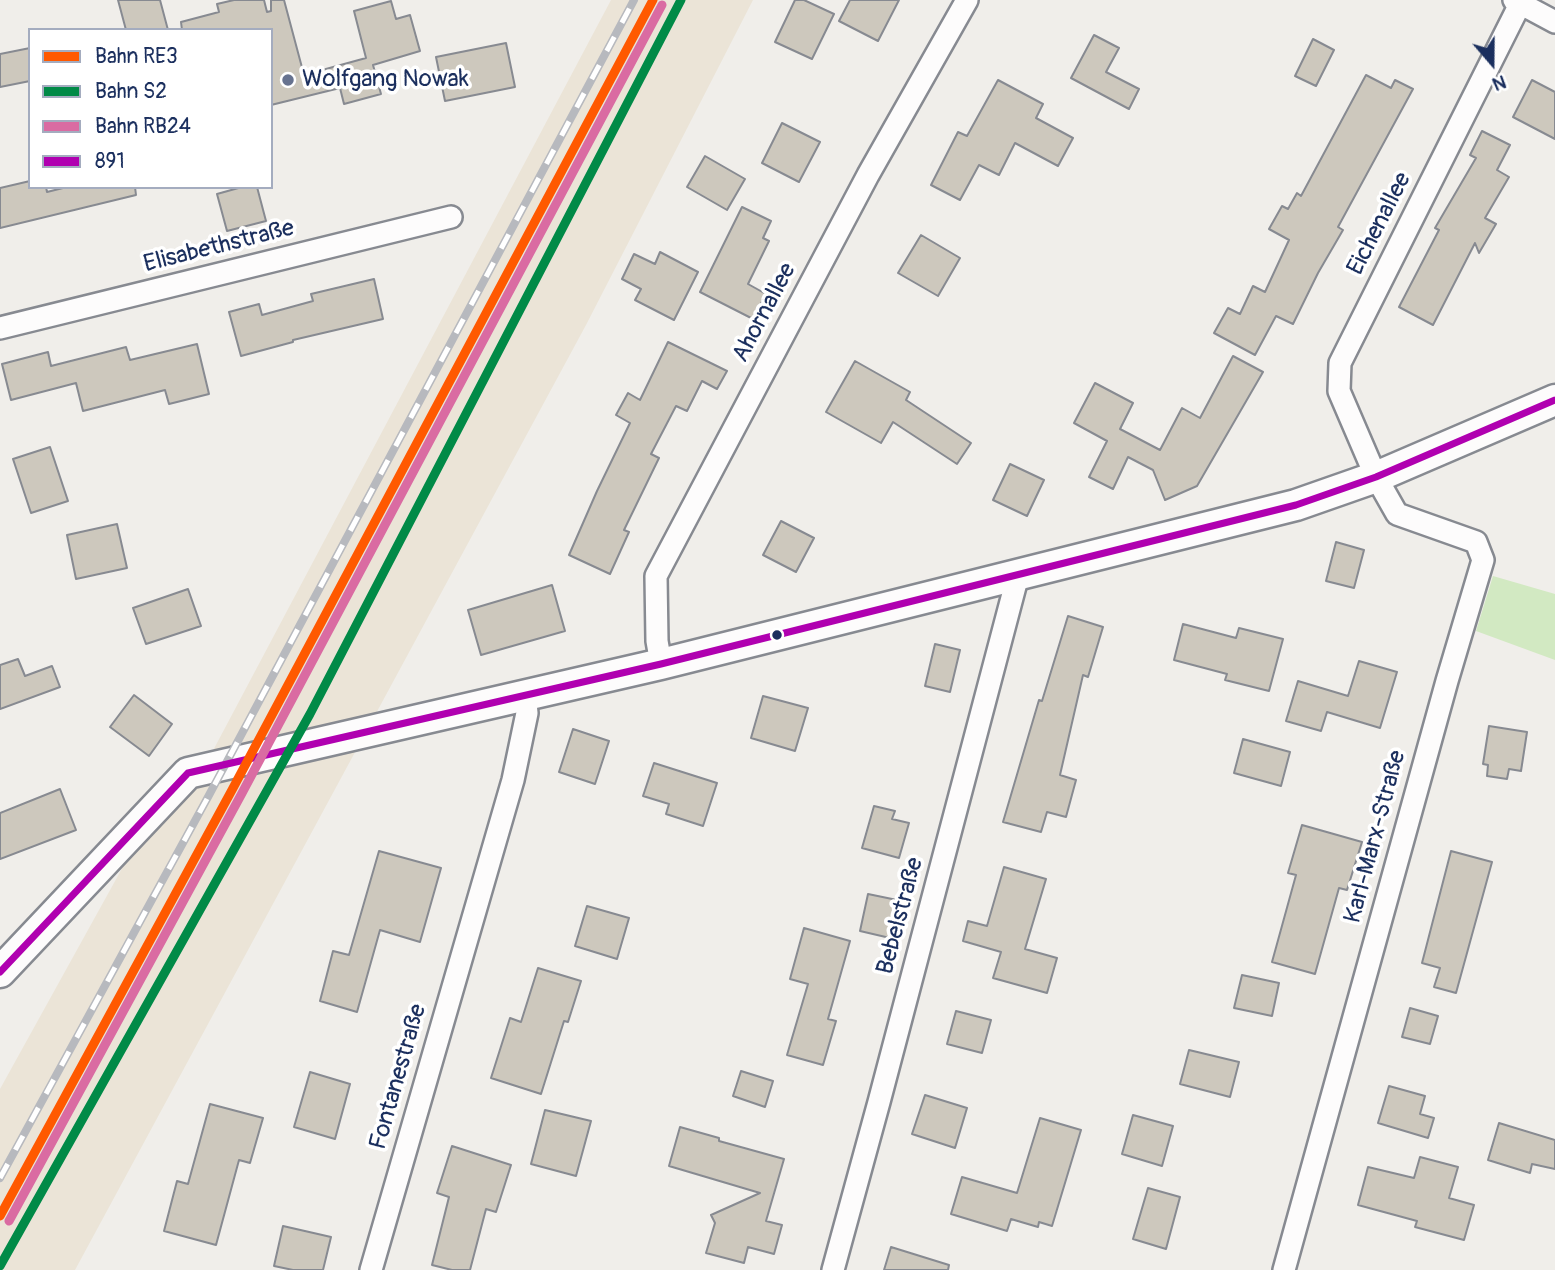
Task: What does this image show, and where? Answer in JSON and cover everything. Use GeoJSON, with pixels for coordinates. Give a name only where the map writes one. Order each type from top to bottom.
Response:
{"type":"FeatureCollection","features":[{"type":"Feature","properties":{"kind":"street","name":"Ahornallee"},"geometry":{"type":"LineString","coordinates":[[661,664],[657,641],[656,576],[868,175],[967,0]]}},
{"type":"Feature","properties":{"kind":"street"},"geometry":{"type":"LineString","coordinates":[[1519,1],[1555,22]]}},
{"type":"Feature","properties":{"kind":"street","name":"Eichenallee"},"geometry":{"type":"LineString","coordinates":[[1376,477],[1339,391],[1340,363],[1519,1]]}},
{"type":"Feature","properties":{"kind":"street","name":"Elisabethstraße"},"geometry":{"type":"LineString","coordinates":[[0,328],[451,217]]}},
{"type":"Feature","properties":{"kind":"street"},"geometry":{"type":"LineString","coordinates":[[0,972],[188,773],[661,664],[1296,505],[1376,477],[1555,400]]}},
{"type":"Feature","properties":{"kind":"street","name":"Karl-Marx-Straße"},"geometry":{"type":"LineString","coordinates":[[1284,1270],[1483,560],[1476,542],[1397,514],[1376,477]]}},
{"type":"Feature","properties":{"kind":"street","name":"Bebelstraße"},"geometry":{"type":"LineString","coordinates":[[833,1270],[1018,575]]}},
{"type":"Feature","properties":{"kind":"street","name":"Fontanestraße"},"geometry":{"type":"LineString","coordinates":[[371,1270],[513,780],[527,713],[525,694]]}},
{"type":"Feature","properties":{"kind":"shaded area"},"geometry":{"type":"Polygon","coordinates":[[[611,0],[753,0],[586,325],[75,1270],[0,1270],[0,1089],[130,854],[191,792],[611,0]]]}},
{"type":"Feature","properties":{"kind":"green space"},"geometry":{"type":"Polygon","coordinates":[[[1493,576],[1555,594],[1555,660],[1476,631],[1493,576]]]}},
{"type":"Feature","properties":{"kind":"building"},"geometry":{"type":"Polygon","coordinates":[[[118,0],[160,0],[167,28],[125,28],[118,0]]]}},
{"type":"Feature","properties":{"kind":"building"},"geometry":{"type":"Polygon","coordinates":[[[234,0],[264,0],[267,12],[271,11],[271,0],[284,0],[304,75],[366,58],[354,11],[391,1],[396,19],[410,15],[420,51],[373,65],[381,94],[344,104],[340,88],[273,105],[273,28],[182,28],[181,22],[219,12],[217,4],[234,0]]]}},
{"type":"Feature","properties":{"kind":"building"},"geometry":{"type":"Polygon","coordinates":[[[795,0],[804,0],[834,14],[812,59],[775,42],[795,0]]]}},
{"type":"Feature","properties":{"kind":"building"},"geometry":{"type":"Polygon","coordinates":[[[850,0],[899,0],[878,41],[839,21],[850,0]]]}},
{"type":"Feature","properties":{"kind":"building"},"geometry":{"type":"Polygon","coordinates":[[[1094,35],[1119,48],[1106,72],[1139,89],[1129,109],[1071,78],[1094,35]]]}},
{"type":"Feature","properties":{"kind":"building"},"geometry":{"type":"Polygon","coordinates":[[[1313,39],[1334,50],[1316,86],[1295,76],[1313,39]]]}},
{"type":"Feature","properties":{"kind":"building"},"geometry":{"type":"Polygon","coordinates":[[[506,43],[515,87],[445,101],[436,57],[506,43]]]}},
{"type":"Feature","properties":{"kind":"building"},"geometry":{"type":"Polygon","coordinates":[[[28,48],[28,81],[0,87],[0,54],[28,48]]]}},
{"type":"Feature","properties":{"kind":"building"},"geometry":{"type":"Polygon","coordinates":[[[1366,75],[1391,88],[1395,80],[1413,89],[1338,227],[1343,230],[1293,324],[1276,316],[1255,355],[1214,333],[1228,308],[1240,314],[1253,286],[1265,292],[1289,240],[1269,229],[1282,206],[1288,209],[1297,193],[1301,196],[1366,75]]]}},
{"type":"Feature","properties":{"kind":"building"},"geometry":{"type":"Polygon","coordinates":[[[998,80],[1043,104],[1036,118],[1073,138],[1058,166],[1015,143],[999,175],[979,165],[960,200],[931,185],[958,132],[967,136],[998,80]]]}},
{"type":"Feature","properties":{"kind":"building"},"geometry":{"type":"Polygon","coordinates":[[[1532,80],[1555,92],[1555,139],[1513,117],[1532,80]]]}},
{"type":"Feature","properties":{"kind":"building"},"geometry":{"type":"Polygon","coordinates":[[[782,123],[820,142],[799,182],[762,163],[782,123]]]}},
{"type":"Feature","properties":{"kind":"building"},"geometry":{"type":"Polygon","coordinates":[[[1482,131],[1510,145],[1497,170],[1509,177],[1485,218],[1496,224],[1479,253],[1475,243],[1433,325],[1399,307],[1439,230],[1435,228],[1476,158],[1470,155],[1482,131]]]}},
{"type":"Feature","properties":{"kind":"building"},"geometry":{"type":"Polygon","coordinates":[[[705,156],[745,179],[727,210],[687,187],[705,156]]]}},
{"type":"Feature","properties":{"kind":"building"},"geometry":{"type":"Polygon","coordinates":[[[28,181],[28,189],[46,189],[47,192],[59,189],[135,189],[136,195],[0,228],[0,188],[28,181]]]}},
{"type":"Feature","properties":{"kind":"building"},"geometry":{"type":"Polygon","coordinates":[[[235,189],[258,189],[266,221],[227,231],[217,194],[235,189]]]}},
{"type":"Feature","properties":{"kind":"building"},"geometry":{"type":"Polygon","coordinates":[[[742,207],[771,221],[763,238],[769,241],[748,284],[766,294],[753,319],[700,292],[742,207]]]}},
{"type":"Feature","properties":{"kind":"building"},"geometry":{"type":"Polygon","coordinates":[[[921,235],[960,258],[938,296],[898,273],[921,235]]]}},
{"type":"Feature","properties":{"kind":"building"},"geometry":{"type":"Polygon","coordinates":[[[660,252],[698,272],[674,320],[635,300],[641,289],[622,279],[634,254],[655,264],[660,252]]]}},
{"type":"Feature","properties":{"kind":"building"},"geometry":{"type":"Polygon","coordinates":[[[374,279],[383,319],[293,340],[241,356],[229,312],[259,304],[262,315],[313,301],[311,294],[374,279]]]}},
{"type":"Feature","properties":{"kind":"building"},"geometry":{"type":"Polygon","coordinates":[[[668,342],[727,371],[717,389],[702,381],[687,411],[676,406],[651,454],[659,458],[624,530],[629,532],[610,574],[569,555],[630,423],[616,415],[628,393],[640,400],[668,342]]]}},
{"type":"Feature","properties":{"kind":"building"},"geometry":{"type":"Polygon","coordinates":[[[197,344],[209,394],[169,404],[165,390],[83,411],[76,383],[11,400],[2,364],[48,352],[51,366],[126,347],[130,360],[197,344]]]}},
{"type":"Feature","properties":{"kind":"building"},"geometry":{"type":"Polygon","coordinates":[[[1233,356],[1263,372],[1197,486],[1165,500],[1153,470],[1128,457],[1113,489],[1089,477],[1107,441],[1074,423],[1095,383],[1133,403],[1120,429],[1160,450],[1182,408],[1200,418],[1233,356]]]}},
{"type":"Feature","properties":{"kind":"building"},"geometry":{"type":"Polygon","coordinates":[[[855,361],[910,392],[906,400],[971,443],[957,464],[893,422],[881,443],[826,412],[855,361]]]}},
{"type":"Feature","properties":{"kind":"building"},"geometry":{"type":"Polygon","coordinates":[[[50,447],[68,501],[31,513],[13,459],[50,447]]]}},
{"type":"Feature","properties":{"kind":"building"},"geometry":{"type":"Polygon","coordinates":[[[1010,464],[1044,480],[1027,516],[993,500],[1010,464]]]}},
{"type":"Feature","properties":{"kind":"building"},"geometry":{"type":"Polygon","coordinates":[[[781,521],[814,538],[796,572],[763,555],[781,521]]]}},
{"type":"Feature","properties":{"kind":"building"},"geometry":{"type":"Polygon","coordinates":[[[117,524],[127,568],[76,579],[67,535],[117,524]]]}},
{"type":"Feature","properties":{"kind":"building"},"geometry":{"type":"Polygon","coordinates":[[[1336,542],[1364,550],[1354,588],[1326,581],[1336,542]]]}},
{"type":"Feature","properties":{"kind":"building"},"geometry":{"type":"Polygon","coordinates":[[[552,585],[565,631],[481,655],[468,610],[552,585]]]}},
{"type":"Feature","properties":{"kind":"building"},"geometry":{"type":"Polygon","coordinates":[[[188,589],[201,626],[146,644],[133,608],[188,589]]]}},
{"type":"Feature","properties":{"kind":"building"},"geometry":{"type":"Polygon","coordinates":[[[1068,616],[1103,627],[1088,677],[1083,675],[1060,775],[1076,780],[1066,817],[1047,812],[1041,832],[1003,822],[1039,700],[1042,701],[1068,616]]]}},
{"type":"Feature","properties":{"kind":"building"},"geometry":{"type":"Polygon","coordinates":[[[1183,624],[1236,638],[1239,628],[1283,639],[1269,691],[1225,680],[1227,674],[1174,660],[1183,624]]]}},
{"type":"Feature","properties":{"kind":"building"},"geometry":{"type":"Polygon","coordinates":[[[935,644],[960,650],[950,692],[925,686],[935,644]]]}},
{"type":"Feature","properties":{"kind":"building"},"geometry":{"type":"Polygon","coordinates":[[[18,659],[25,676],[52,666],[60,687],[0,709],[0,665],[18,659]]]}},
{"type":"Feature","properties":{"kind":"building"},"geometry":{"type":"Polygon","coordinates":[[[1359,661],[1397,672],[1380,728],[1327,712],[1321,731],[1286,721],[1298,681],[1348,696],[1359,661]]]}},
{"type":"Feature","properties":{"kind":"building"},"geometry":{"type":"Polygon","coordinates":[[[134,695],[172,724],[149,756],[110,727],[134,695]]]}},
{"type":"Feature","properties":{"kind":"building"},"geometry":{"type":"Polygon","coordinates":[[[763,696],[808,708],[795,751],[751,738],[763,696]]]}},
{"type":"Feature","properties":{"kind":"building"},"geometry":{"type":"Polygon","coordinates":[[[1489,726],[1527,732],[1521,771],[1509,769],[1507,779],[1487,776],[1488,765],[1483,764],[1489,726]]]}},
{"type":"Feature","properties":{"kind":"building"},"geometry":{"type":"Polygon","coordinates":[[[573,729],[609,741],[595,784],[559,772],[573,729]]]}},
{"type":"Feature","properties":{"kind":"building"},"geometry":{"type":"Polygon","coordinates":[[[1243,739],[1290,752],[1281,786],[1234,773],[1243,739]]]}},
{"type":"Feature","properties":{"kind":"building"},"geometry":{"type":"Polygon","coordinates":[[[654,763],[717,783],[703,826],[666,814],[669,804],[643,796],[654,763]]]}},
{"type":"Feature","properties":{"kind":"building"},"geometry":{"type":"Polygon","coordinates":[[[60,789],[76,830],[0,859],[0,813],[60,789]]]}},
{"type":"Feature","properties":{"kind":"building"},"geometry":{"type":"Polygon","coordinates":[[[874,806],[895,811],[892,819],[909,823],[899,858],[862,848],[874,806]]]}},
{"type":"Feature","properties":{"kind":"building"},"geometry":{"type":"Polygon","coordinates":[[[1302,825],[1362,842],[1347,890],[1339,888],[1315,974],[1272,962],[1296,875],[1288,873],[1302,825]]]}},
{"type":"Feature","properties":{"kind":"building"},"geometry":{"type":"Polygon","coordinates":[[[379,851],[441,868],[420,942],[380,930],[357,1012],[320,1001],[333,951],[349,955],[379,851]]]}},
{"type":"Feature","properties":{"kind":"building"},"geometry":{"type":"Polygon","coordinates":[[[1451,851],[1492,862],[1456,993],[1434,987],[1440,968],[1422,963],[1451,851]]]}},
{"type":"Feature","properties":{"kind":"building"},"geometry":{"type":"Polygon","coordinates":[[[1004,867],[1046,879],[1025,949],[1057,958],[1047,993],[993,978],[1001,952],[963,941],[968,921],[987,926],[1004,867]]]}},
{"type":"Feature","properties":{"kind":"building"},"geometry":{"type":"Polygon","coordinates":[[[868,894],[897,900],[890,938],[860,931],[868,894]]]}},
{"type":"Feature","properties":{"kind":"building"},"geometry":{"type":"Polygon","coordinates":[[[587,906],[629,918],[617,959],[575,946],[587,906]]]}},
{"type":"Feature","properties":{"kind":"building"},"geometry":{"type":"Polygon","coordinates":[[[804,928],[850,941],[828,1019],[836,1021],[823,1065],[787,1055],[808,984],[790,979],[804,928]]]}},
{"type":"Feature","properties":{"kind":"building"},"geometry":{"type":"Polygon","coordinates":[[[538,968],[581,981],[568,1022],[564,1021],[541,1094],[491,1078],[510,1018],[521,1022],[538,968]]]}},
{"type":"Feature","properties":{"kind":"building"},"geometry":{"type":"Polygon","coordinates":[[[1242,975],[1279,983],[1272,1016],[1234,1008],[1242,975]]]}},
{"type":"Feature","properties":{"kind":"building"},"geometry":{"type":"Polygon","coordinates":[[[1410,1008],[1438,1016],[1430,1044],[1402,1037],[1410,1008]]]}},
{"type":"Feature","properties":{"kind":"building"},"geometry":{"type":"Polygon","coordinates":[[[956,1011],[991,1020],[982,1053],[947,1044],[956,1011]]]}},
{"type":"Feature","properties":{"kind":"building"},"geometry":{"type":"Polygon","coordinates":[[[1189,1050],[1239,1062],[1230,1097],[1180,1084],[1189,1050]]]}},
{"type":"Feature","properties":{"kind":"building"},"geometry":{"type":"Polygon","coordinates":[[[741,1071],[773,1081],[765,1107],[733,1096],[741,1071]]]}},
{"type":"Feature","properties":{"kind":"building"},"geometry":{"type":"Polygon","coordinates":[[[310,1072],[350,1084],[335,1139],[294,1127],[310,1072]]]}},
{"type":"Feature","properties":{"kind":"building"},"geometry":{"type":"Polygon","coordinates":[[[1389,1086],[1425,1096],[1420,1114],[1434,1118],[1428,1138],[1378,1123],[1389,1086]]]}},
{"type":"Feature","properties":{"kind":"building"},"geometry":{"type":"Polygon","coordinates":[[[925,1095],[967,1108],[955,1148],[912,1134],[925,1095]]]}},
{"type":"Feature","properties":{"kind":"building"},"geometry":{"type":"Polygon","coordinates":[[[210,1104],[263,1118],[250,1163],[239,1160],[216,1245],[164,1231],[177,1181],[188,1184],[210,1104]]]}},
{"type":"Feature","properties":{"kind":"building"},"geometry":{"type":"Polygon","coordinates":[[[545,1110],[591,1121],[576,1176],[531,1164],[545,1110]]]}},
{"type":"Feature","properties":{"kind":"building"},"geometry":{"type":"Polygon","coordinates":[[[1133,1115],[1173,1126],[1162,1166],[1122,1154],[1133,1115]]]}},
{"type":"Feature","properties":{"kind":"building"},"geometry":{"type":"Polygon","coordinates":[[[1040,1118],[1081,1130],[1052,1226],[1039,1222],[1038,1227],[1011,1219],[1007,1231],[951,1214],[962,1177],[1017,1193],[1040,1118]]]}},
{"type":"Feature","properties":{"kind":"building"},"geometry":{"type":"Polygon","coordinates":[[[1499,1123],[1555,1140],[1555,1169],[1532,1164],[1530,1173],[1488,1160],[1499,1123]]]}},
{"type":"Feature","properties":{"kind":"building"},"geometry":{"type":"Polygon","coordinates":[[[680,1127],[784,1159],[766,1221],[782,1225],[774,1254],[748,1247],[744,1263],[706,1253],[715,1223],[711,1215],[760,1193],[669,1166],[680,1127]]]}},
{"type":"Feature","properties":{"kind":"building"},"geometry":{"type":"Polygon","coordinates":[[[452,1146],[511,1165],[496,1212],[486,1209],[470,1270],[452,1270],[432,1265],[449,1197],[437,1193],[452,1146]]]}},
{"type":"Feature","properties":{"kind":"building"},"geometry":{"type":"Polygon","coordinates":[[[1420,1157],[1458,1167],[1449,1198],[1474,1205],[1464,1240],[1415,1227],[1417,1221],[1358,1205],[1368,1167],[1414,1178],[1420,1157]]]}},
{"type":"Feature","properties":{"kind":"building"},"geometry":{"type":"Polygon","coordinates":[[[1148,1188],[1180,1197],[1166,1249],[1133,1239],[1148,1188]]]}},
{"type":"Feature","properties":{"kind":"building"},"geometry":{"type":"Polygon","coordinates":[[[283,1226],[331,1237],[323,1270],[293,1270],[274,1266],[283,1226]]]}},
{"type":"Feature","properties":{"kind":"building"},"geometry":{"type":"Polygon","coordinates":[[[891,1247],[949,1265],[948,1270],[884,1270],[891,1247]]]}},
{"type":"Feature","properties":{"kind":"railway"},"geometry":{"type":"LineString","coordinates":[[0,1178],[208,797],[634,0]]}},
{"type":"Feature","properties":{"kind":"rail line","name":"RE3"},"geometry":{"type":"LineString","coordinates":[[0,1216],[232,790],[653,0]]}},
{"type":"Feature","properties":{"kind":"rail line","name":"S2"},"geometry":{"type":"LineString","coordinates":[[0,1266],[310,714],[681,0]]}},
{"type":"Feature","properties":{"kind":"rail line","name":"RB24"},"geometry":{"type":"LineString","coordinates":[[9,1221],[241,795],[662,5]]}},
{"type":"Feature","properties":{"kind":"transit line","name":"891"},"geometry":{"type":"LineString","coordinates":[[0,972],[188,773],[661,664],[1296,505],[1376,477],[1555,400]]}},
{"type":"Feature","properties":{"kind":"place","name":"Wolfgang Nowak"},"geometry":{"type":"Point","coordinates":[288,80]}}]}
